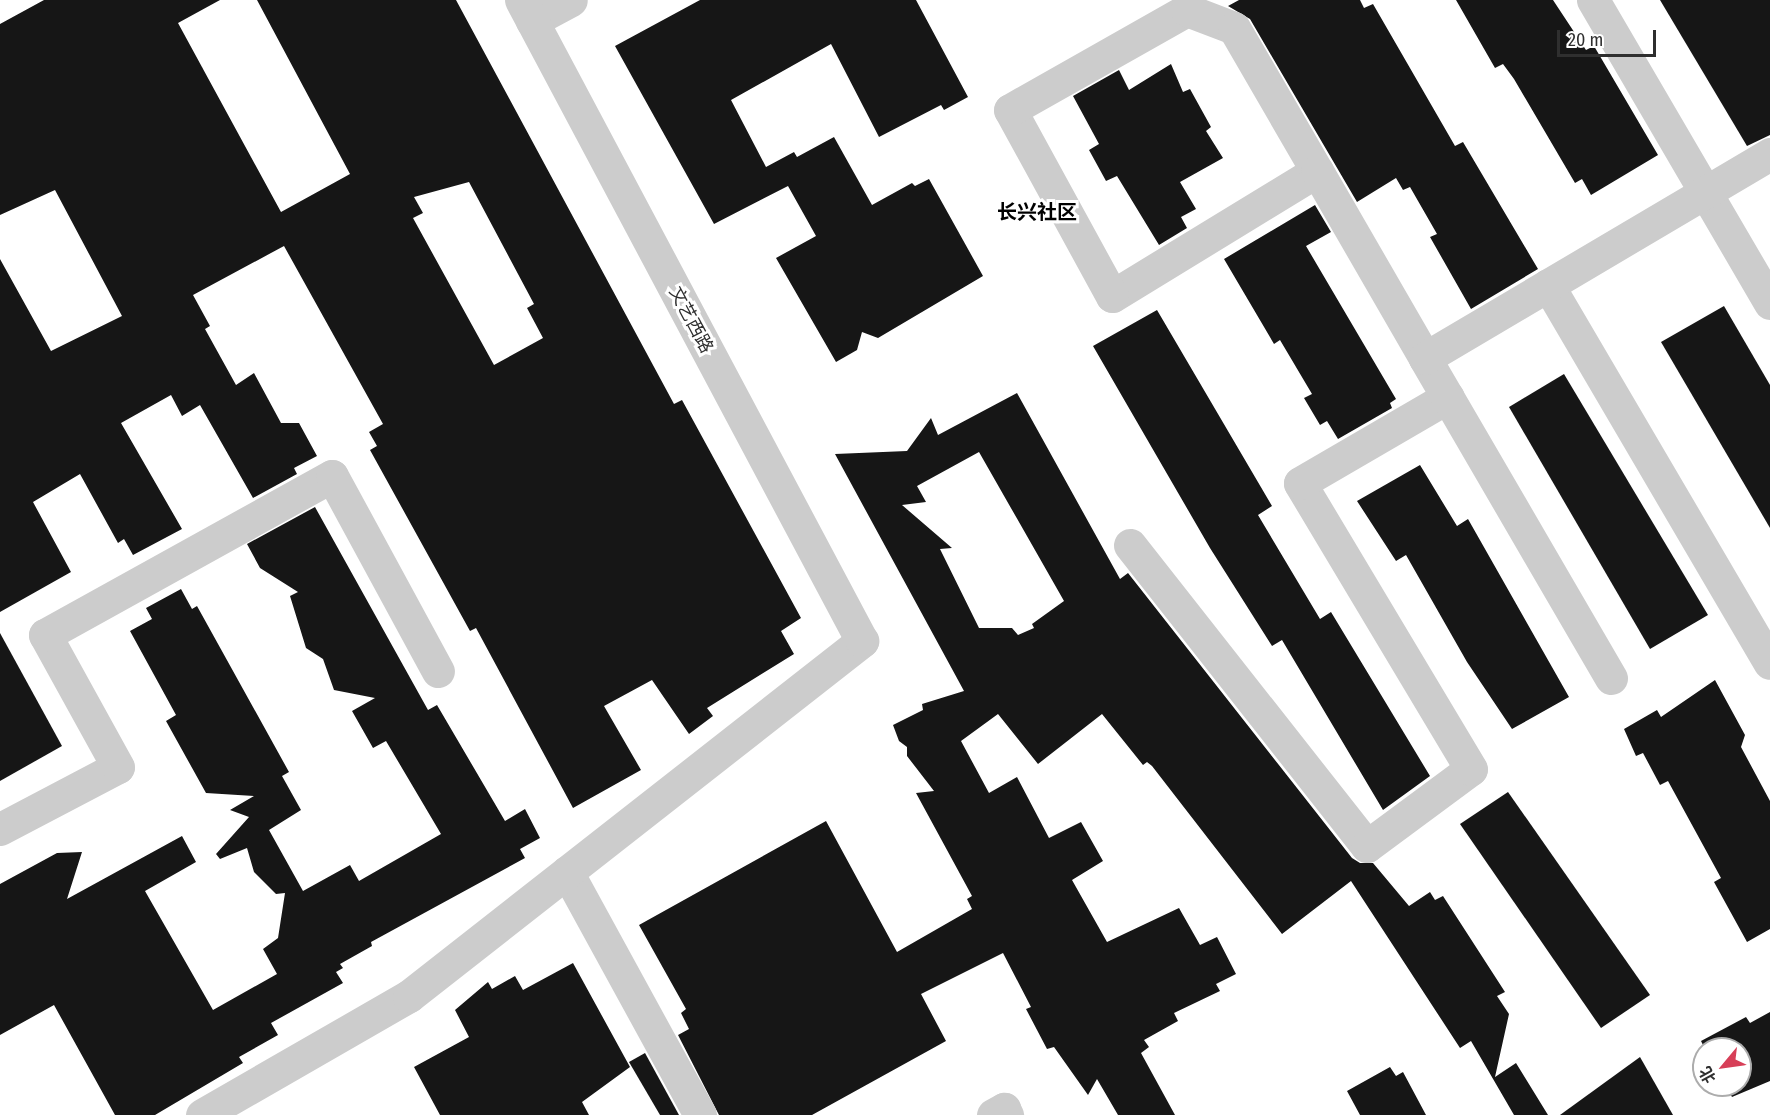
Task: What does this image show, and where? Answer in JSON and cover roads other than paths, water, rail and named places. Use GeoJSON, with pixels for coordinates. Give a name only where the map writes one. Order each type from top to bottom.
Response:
{"type":"FeatureCollection","features":[{"type":"Feature","properties":{"kind":"street"},"geometry":{"type":"LineString","coordinates":[[527,11],[571,0]]}},
{"type":"Feature","properties":{"kind":"street"},"geometry":{"type":"LineString","coordinates":[[1593,0],[1770,303]]}},
{"type":"Feature","properties":{"kind":"street"},"geometry":{"type":"LineString","coordinates":[[1317,171],[1113,296],[1010,110],[1187,10],[1234,28],[1317,171],[1425,358],[1611,678]]}},
{"type":"Feature","properties":{"kind":"street","name":"文艺西路"},"geometry":{"type":"LineString","coordinates":[[527,11],[862,641],[567,872]]}},
{"type":"Feature","properties":{"kind":"street"},"geometry":{"type":"LineString","coordinates":[[1425,358],[1770,154]]}},
{"type":"Feature","properties":{"kind":"street"},"geometry":{"type":"LineString","coordinates":[[1548,285],[1770,663]]}},
{"type":"Feature","properties":{"kind":"street"},"geometry":{"type":"LineString","coordinates":[[1130,545],[1367,846],[1471,769],[1300,483],[1448,397]]}},
{"type":"Feature","properties":{"kind":"street"},"geometry":{"type":"LineString","coordinates":[[0,829],[117,767],[45,635],[332,476],[438,671]]}},
{"type":"Feature","properties":{"kind":"street"},"geometry":{"type":"LineString","coordinates":[[202,1115],[409,996],[567,872],[700,1115]]}},
{"type":"Feature","properties":{"kind":"street"},"geometry":{"type":"LineString","coordinates":[[993,1115],[1004,1109],[1007,1115]]}},
{"type":"Feature","properties":{"kind":"district","name":"长兴社区"},"geometry":{"type":"Point","coordinates":[1037,212]}}]}
